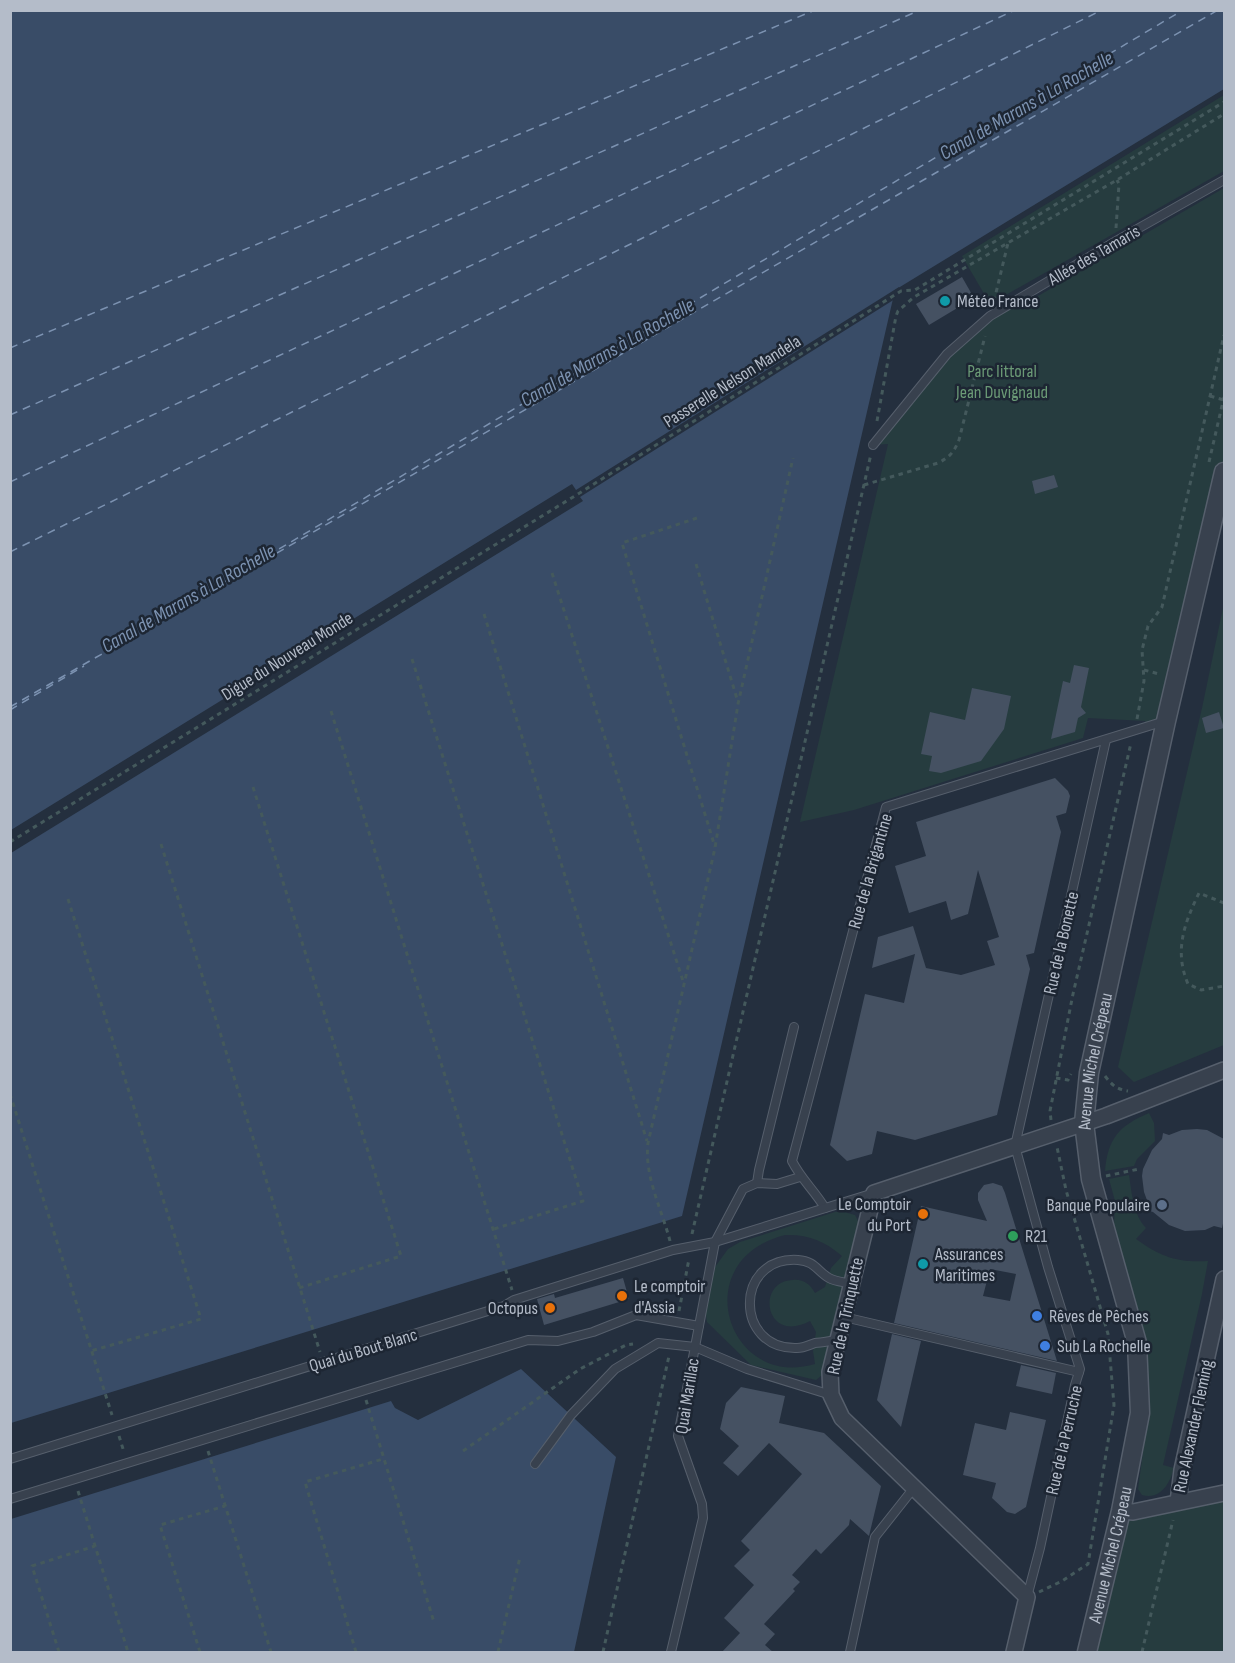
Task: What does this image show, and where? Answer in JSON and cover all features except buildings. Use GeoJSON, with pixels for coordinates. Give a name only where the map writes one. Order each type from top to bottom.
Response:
{"type":"FeatureCollection","features":[{"type":"Feature","properties":{"kind":"street","name":"Avenue Michel Crépeau"},"geometry":{"type":"LineString","coordinates":[[1088,1653],[1121,1511],[1140,1413],[1137,1342],[1091,1179],[1084,1123],[1089,1072],[1166,721],[1216,470]]}},
{"type":"Feature","properties":{"kind":"street"},"geometry":{"type":"LineString","coordinates":[[874,1192],[1084,1123],[1224,1070]]}},
{"type":"Feature","properties":{"kind":"street","name":"Rue de la Trinquette"},"geometry":{"type":"LineString","coordinates":[[874,1192],[830,1372],[831,1395],[842,1418],[1027,1597]]}},
{"type":"Feature","properties":{"kind":"street","name":"Rue Alexander Fleming"},"geometry":{"type":"LineString","coordinates":[[1178,1502],[1182,1470],[1224,1280]]}},
{"type":"Feature","properties":{"kind":"street"},"geometry":{"type":"LineString","coordinates":[[1121,1511],[1133,1512],[1224,1492]]}},
{"type":"Feature","properties":{"kind":"street"},"geometry":{"type":"LineString","coordinates":[[1014,1653],[1027,1597]]}},
{"type":"Feature","properties":{"kind":"lane","name":"Allée des Tamaris"},"geometry":{"type":"LineString","coordinates":[[873,445],[947,354],[990,316],[1224,180]]}},
{"type":"Feature","properties":{"kind":"lane","name":"Rue de la Brigantine"},"geometry":{"type":"LineString","coordinates":[[800,1178],[792,1161],[886,807],[1166,721]]}},
{"type":"Feature","properties":{"kind":"lane","name":"Rue de la Bonette"},"geometry":{"type":"LineString","coordinates":[[1014,1146],[1106,740]]}},
{"type":"Feature","properties":{"kind":"lane"},"geometry":{"type":"LineString","coordinates":[[794,1027],[759,1170],[758,1183],[777,1184],[800,1178],[825,1208]]}},
{"type":"Feature","properties":{"kind":"lane","name":"Rue de la Perruche"},"geometry":{"type":"LineString","coordinates":[[1014,1146],[1080,1369],[1027,1597]]}},
{"type":"Feature","properties":{"kind":"lane","name":"Quai Marillac"},"geometry":{"type":"LineString","coordinates":[[671,1653],[703,1518],[702,1504],[678,1436],[715,1242],[743,1189],[758,1183]]}},
{"type":"Feature","properties":{"kind":"lane","name":"Quai du Bout Blanc"},"geometry":{"type":"LineString","coordinates":[[10,1459],[504,1306],[514,1300],[690,1246],[715,1242],[874,1192]]}},
{"type":"Feature","properties":{"kind":"lane"},"geometry":{"type":"LineString","coordinates":[[839,1339],[799,1348],[785,1348],[771,1342],[761,1335],[751,1319],[749,1304],[752,1287],[759,1275],[771,1265],[787,1260],[802,1260],[815,1265],[829,1278],[852,1284]]}},
{"type":"Feature","properties":{"kind":"lane"},"geometry":{"type":"LineString","coordinates":[[10,1499],[528,1340],[558,1341],[592,1332],[636,1315],[699,1326]]}},
{"type":"Feature","properties":{"kind":"lane"},"geometry":{"type":"LineString","coordinates":[[844,1317],[1079,1372]]}},
{"type":"Feature","properties":{"kind":"lane"},"geometry":{"type":"LineString","coordinates":[[535,1464],[571,1415],[615,1369],[658,1342],[695,1347],[747,1369],[831,1395]]}},
{"type":"Feature","properties":{"kind":"lane"},"geometry":{"type":"LineString","coordinates":[[850,1653],[875,1537],[913,1489]]}},
{"type":"Feature","properties":{"kind":"path"},"geometry":{"type":"LineString","coordinates":[[914,297],[915,290],[1224,102]]}},
{"type":"Feature","properties":{"kind":"path"},"geometry":{"type":"LineString","coordinates":[[677,1322],[690,1246],[873,445],[879,399],[898,310],[914,297],[1117,180],[1224,114]]}},
{"type":"Feature","properties":{"kind":"path"},"geometry":{"type":"LineString","coordinates":[[1117,180],[1119,184],[1116,230],[1120,239]]}},
{"type":"Feature","properties":{"kind":"path"},"geometry":{"type":"LineString","coordinates":[[864,485],[938,463],[949,458],[954,452],[960,440],[1009,242]]}},
{"type":"Feature","properties":{"kind":"path","name":"Passerelle Nelson Mandela"},"geometry":{"type":"LineString","coordinates":[[578,494],[902,291],[915,290]]}},
{"type":"Feature","properties":{"kind":"path"},"geometry":{"type":"LineString","coordinates":[[1027,1597],[1062,1581],[1088,1564],[1114,1405],[1108,1334],[1065,1185],[1050,1111],[1072,994],[1144,681],[1142,650],[1148,626],[1162,607],[1224,335]]}},
{"type":"Feature","properties":{"kind":"path"},"geometry":{"type":"LineString","coordinates":[[1210,396],[1224,399],[1216,470]]}},
{"type":"Feature","properties":{"kind":"path"},"geometry":{"type":"LineString","coordinates":[[669,1238],[646,1155],[715,848],[738,704],[794,458]]}},
{"type":"Feature","properties":{"kind":"path","name":"Digue du Nouveau Monde"},"geometry":{"type":"LineString","coordinates":[[10,842],[578,494]]}},
{"type":"Feature","properties":{"kind":"path"},"geometry":{"type":"LineString","coordinates":[[697,518],[622,543],[715,848]]}},
{"type":"Feature","properties":{"kind":"path"},"geometry":{"type":"LineString","coordinates":[[696,564],[738,704]]}},
{"type":"Feature","properties":{"kind":"path"},"geometry":{"type":"LineString","coordinates":[[552,573],[684,983]]}},
{"type":"Feature","properties":{"kind":"path"},"geometry":{"type":"LineString","coordinates":[[484,614],[648,1143]]}},
{"type":"Feature","properties":{"kind":"path"},"geometry":{"type":"LineString","coordinates":[[412,659],[583,1201],[494,1229]]}},
{"type":"Feature","properties":{"kind":"path"},"geometry":{"type":"LineString","coordinates":[[1158,683],[1160,674]]}},
{"type":"Feature","properties":{"kind":"path"},"geometry":{"type":"LineString","coordinates":[[331,711],[509,1281]]}},
{"type":"Feature","properties":{"kind":"path"},"geometry":{"type":"LineString","coordinates":[[253,787],[401,1256],[300,1288]]}},
{"type":"Feature","properties":{"kind":"path"},"geometry":{"type":"LineString","coordinates":[[160,844],[316,1340]]}},
{"type":"Feature","properties":{"kind":"path"},"geometry":{"type":"LineString","coordinates":[[1224,903],[1199,893],[1188,916],[1181,949],[1181,968],[1188,984],[1201,990],[1224,986]]}},
{"type":"Feature","properties":{"kind":"path"},"geometry":{"type":"LineString","coordinates":[[68,899],[201,1320],[91,1351]]}},
{"type":"Feature","properties":{"kind":"path"},"geometry":{"type":"LineString","coordinates":[[1072,1081],[1074,1070]]}},
{"type":"Feature","properties":{"kind":"path"},"geometry":{"type":"LineString","coordinates":[[10,1094],[108,1404]]}},
{"type":"Feature","properties":{"kind":"path"},"geometry":{"type":"LineString","coordinates":[[1104,1176],[1139,1169]]}},
{"type":"Feature","properties":{"kind":"path"},"geometry":{"type":"LineString","coordinates":[[1065,1185],[1071,1184]]}},
{"type":"Feature","properties":{"kind":"path"},"geometry":{"type":"LineString","coordinates":[[603,1653],[672,1344]]}},
{"type":"Feature","properties":{"kind":"path"},"geometry":{"type":"LineString","coordinates":[[463,1451],[580,1369]]}},
{"type":"Feature","properties":{"kind":"path"},"geometry":{"type":"LineString","coordinates":[[368,1409],[434,1622]]}},
{"type":"Feature","properties":{"kind":"path"},"geometry":{"type":"LineString","coordinates":[[210,1456],[271,1653]]}},
{"type":"Feature","properties":{"kind":"path"},"geometry":{"type":"LineString","coordinates":[[356,1653],[305,1482],[383,1459]]}},
{"type":"Feature","properties":{"kind":"path"},"geometry":{"type":"LineString","coordinates":[[74,1480],[128,1653]]}},
{"type":"Feature","properties":{"kind":"path"},"geometry":{"type":"LineString","coordinates":[[1142,1653],[1178,1502]]}},
{"type":"Feature","properties":{"kind":"path"},"geometry":{"type":"LineString","coordinates":[[200,1653],[160,1525],[225,1506]]}},
{"type":"Feature","properties":{"kind":"path"},"geometry":{"type":"LineString","coordinates":[[59,1653],[32,1566],[95,1546]]}},
{"type":"Feature","properties":{"kind":"path"},"geometry":{"type":"LineString","coordinates":[[498,1653],[520,1557]]}},
{"type":"Feature","properties":{"kind":"green space"},"geometry":{"type":"Polygon","coordinates":[[[1224,95],[1224,171],[990,304],[962,256],[1224,95]]]}},
{"type":"Feature","properties":{"kind":"green space","name":"Parc littoral Jean Duvignaud"},"geometry":{"type":"Polygon","coordinates":[[[1224,188],[1224,472],[1166,721],[1147,727],[1145,721],[1088,718],[1083,738],[854,810],[800,822],[888,444],[873,445],[947,354],[974,329],[1022,297],[1026,303],[1224,188]]]}},
{"type":"Feature","properties":{"kind":"green space"},"geometry":{"type":"Polygon","coordinates":[[[1224,603],[1224,1045],[1134,1082],[1118,1067],[1202,708],[1224,603]]]}},
{"type":"Feature","properties":{"kind":"green space"},"geometry":{"type":"Polygon","coordinates":[[[1149,1113],[1154,1123],[1155,1141],[1137,1159],[1134,1166],[1105,1171],[1109,1150],[1117,1134],[1130,1123],[1149,1113]]]}},
{"type":"Feature","properties":{"kind":"green space"},"geometry":{"type":"Polygon","coordinates":[[[1129,1175],[1136,1210],[1146,1228],[1136,1239],[1170,1258],[1208,1261],[1163,1465],[1174,1468],[1164,1489],[1149,1496],[1142,1495],[1138,1489],[1146,1430],[1147,1359],[1142,1329],[1114,1225],[1115,1201],[1109,1179],[1129,1175]]]}},
{"type":"Feature","properties":{"kind":"green space"},"geometry":{"type":"Polygon","coordinates":[[[835,1212],[855,1215],[859,1223],[859,1232],[826,1372],[816,1380],[751,1365],[707,1322],[705,1309],[715,1267],[728,1249],[740,1242],[835,1212]],[[785,1235],[754,1249],[736,1269],[728,1294],[730,1319],[741,1341],[759,1358],[784,1367],[815,1364],[813,1351],[816,1332],[810,1321],[795,1326],[783,1325],[775,1319],[770,1310],[770,1300],[773,1290],[781,1283],[793,1280],[806,1283],[815,1293],[825,1287],[831,1268],[842,1256],[829,1246],[815,1240],[785,1235]]]}},
{"type":"Feature","properties":{"kind":"green space"},"geometry":{"type":"Polygon","coordinates":[[[1224,1493],[1224,1652],[1088,1652],[1121,1511],[1224,1493]]]}},
{"type":"Feature","properties":{"kind":"water","name":"Canal de Marans à La Rochelle"},"geometry":{"type":"Polygon","coordinates":[[[11,11],[1224,11],[1224,89],[895,290],[682,1216],[11,1423],[11,11]]]}},
{"type":"Feature","properties":{"kind":"water"},"geometry":{"type":"Polygon","coordinates":[[[521,1369],[616,1457],[574,1652],[11,1652],[11,1519],[391,1401],[395,1408],[418,1420],[521,1369]]]}},
{"type":"Feature","properties":{"kind":"pier"},"geometry":{"type":"Polygon","coordinates":[[[899,287],[901,290],[897,292],[895,299],[580,497],[583,501],[11,853],[11,830],[572,484],[576,490],[899,287]]]}},
{"type":"Feature","properties":{"kind":"ferry route"},"geometry":{"type":"LineString","coordinates":[[10,348],[815,10]]}},
{"type":"Feature","properties":{"kind":"ferry route"},"geometry":{"type":"LineString","coordinates":[[10,415],[920,10]]}},
{"type":"Feature","properties":{"kind":"ferry route"},"geometry":{"type":"LineString","coordinates":[[10,482],[1015,10]]}},
{"type":"Feature","properties":{"kind":"ferry route"},"geometry":{"type":"LineString","coordinates":[[10,552],[1102,10]]}},
{"type":"Feature","properties":{"kind":"ferry route"},"geometry":{"type":"LineString","coordinates":[[207,592],[1183,10]]}},
{"type":"Feature","properties":{"kind":"ferry route"},"geometry":{"type":"LineString","coordinates":[[10,707],[1218,10]]}},
{"type":"Feature","properties":{"kind":"ferry route"},"geometry":{"type":"LineString","coordinates":[[10,710],[84,666]]}},
{"type":"Feature","properties":{"kind":"place","name":"Météo France"},"geometry":{"type":"Point","coordinates":[945,301]}},
{"type":"Feature","properties":{"kind":"place","name":"Banque Populaire"},"geometry":{"type":"Point","coordinates":[1162,1205]}},
{"type":"Feature","properties":{"kind":"place","name":"Le Comptoir du Port"},"geometry":{"type":"Point","coordinates":[923,1214]}},
{"type":"Feature","properties":{"kind":"place","name":"R21"},"geometry":{"type":"Point","coordinates":[1013,1236]}},
{"type":"Feature","properties":{"kind":"place","name":"Assurances Maritimes"},"geometry":{"type":"Point","coordinates":[923,1264]}},
{"type":"Feature","properties":{"kind":"place","name":"Le comptoir d'Assia"},"geometry":{"type":"Point","coordinates":[622,1296]}},
{"type":"Feature","properties":{"kind":"place","name":"Octopus"},"geometry":{"type":"Point","coordinates":[550,1308]}},
{"type":"Feature","properties":{"kind":"place","name":"Rêves de Pêches"},"geometry":{"type":"Point","coordinates":[1037,1316]}},
{"type":"Feature","properties":{"kind":"place","name":"Sub La Rochelle"},"geometry":{"type":"Point","coordinates":[1045,1346]}}]}
